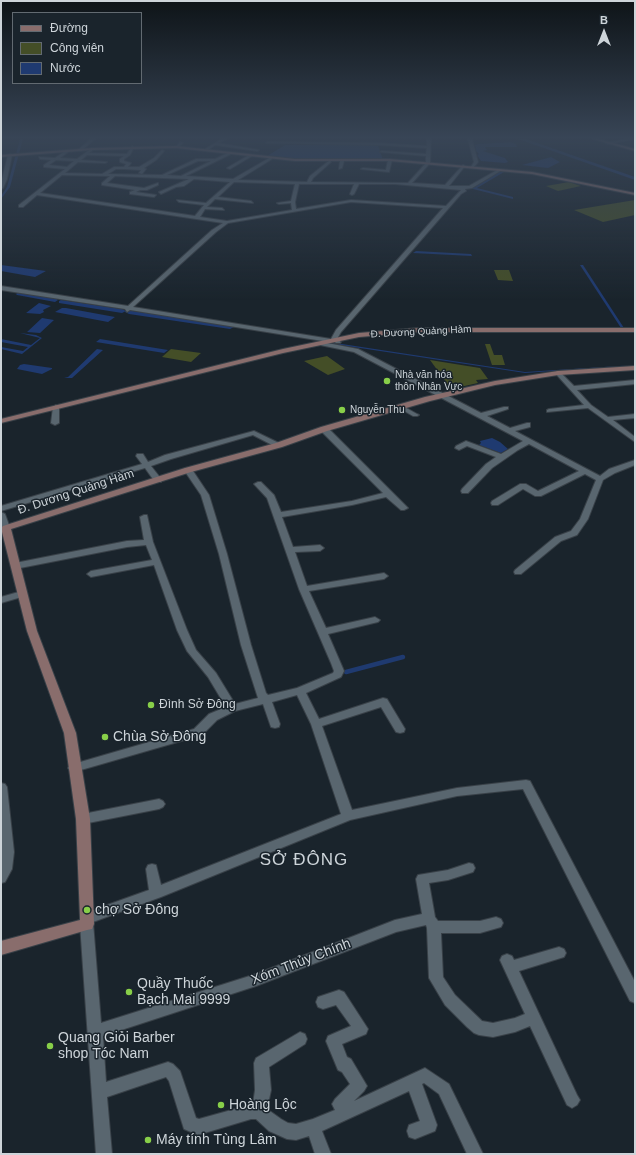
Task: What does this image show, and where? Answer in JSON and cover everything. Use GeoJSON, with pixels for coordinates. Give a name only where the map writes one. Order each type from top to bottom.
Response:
{"type":"FeatureCollection","features":[{"type":"Feature","properties":{"kind":"main road","name":"Đ. Dương Quảng Hàm"},"geometry":{"type":"LineString","coordinates":[[1,421],[316,343],[419,330],[635,330]]}},
{"type":"Feature","properties":{"kind":"main road","name":"Đ. Dương Quảng Hàm"},"geometry":{"type":"LineString","coordinates":[[87,921],[83,819],[74,768],[70,733],[32,631],[4,529],[188,470],[279,445],[425,397],[442,396],[495,383],[558,373],[635,368]]}},
{"type":"Feature","properties":{"kind":"main road"},"geometry":{"type":"LineString","coordinates":[[1,948],[87,921]]}},
{"type":"Feature","properties":{"kind":"street"},"geometry":{"type":"LineString","coordinates":[[132,193],[154,196]]}},
{"type":"Feature","properties":{"kind":"street"},"geometry":{"type":"LineString","coordinates":[[196,218],[203,208],[220,193]]}},
{"type":"Feature","properties":{"kind":"street"},"geometry":{"type":"LineString","coordinates":[[294,210],[293,202],[295,193]]}},
{"type":"Feature","properties":{"kind":"street"},"geometry":{"type":"LineString","coordinates":[[1,288],[127,310],[334,341],[338,331],[460,193]]}},
{"type":"Feature","properties":{"kind":"street"},"geometry":{"type":"LineString","coordinates":[[21,206],[36,194],[227,222],[351,201],[447,207]]}},
{"type":"Feature","properties":{"kind":"street"},"geometry":{"type":"LineString","coordinates":[[215,198],[251,202]]}},
{"type":"Feature","properties":{"kind":"street"},"geometry":{"type":"LineString","coordinates":[[179,201],[207,204]]}},
{"type":"Feature","properties":{"kind":"street"},"geometry":{"type":"LineString","coordinates":[[279,203],[293,202]]}},
{"type":"Feature","properties":{"kind":"street"},"geometry":{"type":"LineString","coordinates":[[203,208],[222,210]]}},
{"type":"Feature","properties":{"kind":"street"},"geometry":{"type":"LineString","coordinates":[[127,310],[214,231],[227,222]]}},
{"type":"Feature","properties":{"kind":"street"},"geometry":{"type":"LineString","coordinates":[[316,343],[356,350],[600,479]]}},
{"type":"Feature","properties":{"kind":"street"},"geometry":{"type":"LineString","coordinates":[[558,373],[574,388],[589,406],[635,440]]}},
{"type":"Feature","properties":{"kind":"street"},"geometry":{"type":"LineString","coordinates":[[574,388],[635,382]]}},
{"type":"Feature","properties":{"kind":"street"},"geometry":{"type":"LineString","coordinates":[[397,406],[415,415]]}},
{"type":"Feature","properties":{"kind":"street"},"geometry":{"type":"LineString","coordinates":[[549,411],[589,406]]}},
{"type":"Feature","properties":{"kind":"street"},"geometry":{"type":"LineString","coordinates":[[55,423],[56,407]]}},
{"type":"Feature","properties":{"kind":"street"},"geometry":{"type":"LineString","coordinates":[[480,416],[506,408]]}},
{"type":"Feature","properties":{"kind":"street"},"geometry":{"type":"LineString","coordinates":[[607,419],[635,416]]}},
{"type":"Feature","properties":{"kind":"street"},"geometry":{"type":"LineString","coordinates":[[508,431],[527,425]]}},
{"type":"Feature","properties":{"kind":"street"},"geometry":{"type":"LineString","coordinates":[[324,429],[388,494],[404,508]]}},
{"type":"Feature","properties":{"kind":"street"},"geometry":{"type":"LineString","coordinates":[[1,509],[254,433],[279,445]]}},
{"type":"Feature","properties":{"kind":"street"},"geometry":{"type":"LineString","coordinates":[[465,491],[489,466],[528,442]]}},
{"type":"Feature","properties":{"kind":"street"},"geometry":{"type":"LineString","coordinates":[[459,448],[466,443],[502,457]]}},
{"type":"Feature","properties":{"kind":"street"},"geometry":{"type":"LineString","coordinates":[[140,456],[158,480]]}},
{"type":"Feature","properties":{"kind":"street"},"geometry":{"type":"LineString","coordinates":[[518,572],[558,539],[574,533],[584,520],[600,479],[612,471],[635,462]]}},
{"type":"Feature","properties":{"kind":"street"},"geometry":{"type":"LineString","coordinates":[[188,470],[194,477],[204,495],[223,554],[246,645],[261,695],[266,699],[275,724]]}},
{"type":"Feature","properties":{"kind":"street"},"geometry":{"type":"LineString","coordinates":[[495,504],[523,486],[538,494],[585,471]]}},
{"type":"Feature","properties":{"kind":"street"},"geometry":{"type":"LineString","coordinates":[[74,768],[198,732],[213,717],[232,708],[300,691],[331,679],[337,675],[339,671],[304,589],[291,550],[281,530],[279,515],[271,497],[258,484]]}},
{"type":"Feature","properties":{"kind":"street"},"geometry":{"type":"LineString","coordinates":[[279,515],[352,503],[388,494]]}},
{"type":"Feature","properties":{"kind":"street"},"geometry":{"type":"LineString","coordinates":[[1,514],[4,529]]}},
{"type":"Feature","properties":{"kind":"street"},"geometry":{"type":"LineString","coordinates":[[144,517],[149,542],[182,630],[192,651],[212,674],[232,708]]}},
{"type":"Feature","properties":{"kind":"street"},"geometry":{"type":"LineString","coordinates":[[15,566],[127,544],[149,542]]}},
{"type":"Feature","properties":{"kind":"street"},"geometry":{"type":"LineString","coordinates":[[291,550],[320,548]]}},
{"type":"Feature","properties":{"kind":"street"},"geometry":{"type":"LineString","coordinates":[[91,574],[157,562]]}},
{"type":"Feature","properties":{"kind":"street"},"geometry":{"type":"LineString","coordinates":[[304,589],[384,576]]}},
{"type":"Feature","properties":{"kind":"street"},"geometry":{"type":"LineString","coordinates":[[1,600],[22,594]]}},
{"type":"Feature","properties":{"kind":"street"},"geometry":{"type":"LineString","coordinates":[[322,632],[375,620]]}},
{"type":"Feature","properties":{"kind":"street"},"geometry":{"type":"LineString","coordinates":[[300,691],[316,724],[348,816]]}},
{"type":"Feature","properties":{"kind":"street"},"geometry":{"type":"LineString","coordinates":[[316,724],[383,702],[400,729]]}},
{"type":"Feature","properties":{"kind":"street"},"geometry":{"type":"LineString","coordinates":[[104,1154],[87,921],[348,816],[457,792],[526,784],[635,996]]}},
{"type":"Feature","properties":{"kind":"street"},"geometry":{"type":"LineString","coordinates":[[1,787],[8,852],[6,869],[1,878]]}},
{"type":"Feature","properties":{"kind":"street"},"geometry":{"type":"LineString","coordinates":[[83,819],[159,804]]}},
{"type":"Feature","properties":{"kind":"street"},"geometry":{"type":"LineString","coordinates":[[469,868],[448,875],[422,879],[431,923],[436,978],[450,1000],[479,1028],[493,1030],[515,1025],[534,1018]]}},
{"type":"Feature","properties":{"kind":"street"},"geometry":{"type":"LineString","coordinates":[[152,869],[156,893]]}},
{"type":"Feature","properties":{"kind":"street","name":"Xóm Thủy Chính"},"geometry":{"type":"LineString","coordinates":[[94,1032],[256,980],[395,926],[431,923],[480,927],[496,923]]}},
{"type":"Feature","properties":{"kind":"street"},"geometry":{"type":"LineString","coordinates":[[559,953],[509,963],[572,1100]]}},
{"type":"Feature","properties":{"kind":"street"},"geometry":{"type":"LineString","coordinates":[[323,1002],[339,998],[360,1029],[333,1041],[343,1065],[346,1064],[359,1086],[340,1104],[344,1114]]}},
{"type":"Feature","properties":{"kind":"street"},"geometry":{"type":"LineString","coordinates":[[260,1112],[263,1090],[261,1063],[300,1039]]}},
{"type":"Feature","properties":{"kind":"street"},"geometry":{"type":"LineString","coordinates":[[99,1092],[168,1069],[175,1076],[190,1123],[198,1127],[251,1111],[260,1112],[275,1125],[287,1131],[296,1132],[313,1127],[344,1114],[425,1075],[444,1089],[475,1154]]}},
{"type":"Feature","properties":{"kind":"street"},"geometry":{"type":"LineString","coordinates":[[413,1080],[429,1125],[415,1131]]}},
{"type":"Feature","properties":{"kind":"street"},"geometry":{"type":"LineString","coordinates":[[313,1127],[323,1154]]}},
{"type":"Feature","properties":{"kind":"green space"},"geometry":{"type":"Polygon","coordinates":[[[635,200],[635,215],[603,222],[574,210],[635,200]]]}},
{"type":"Feature","properties":{"kind":"green space"},"geometry":{"type":"Polygon","coordinates":[[[494,270],[509,270],[513,281],[498,280],[494,270]]]}},
{"type":"Feature","properties":{"kind":"green space"},"geometry":{"type":"Polygon","coordinates":[[[485,344],[490,344],[494,355],[502,355],[505,365],[492,365],[485,344]]]}},
{"type":"Feature","properties":{"kind":"green space"},"geometry":{"type":"Polygon","coordinates":[[[171,349],[201,353],[191,362],[162,357],[171,349]]]}},
{"type":"Feature","properties":{"kind":"green space"},"geometry":{"type":"Polygon","coordinates":[[[327,356],[345,369],[328,375],[304,361],[327,356]]]}},
{"type":"Feature","properties":{"kind":"green space"},"geometry":{"type":"Polygon","coordinates":[[[430,360],[480,368],[488,379],[476,380],[478,383],[451,389],[430,360]]]}},
{"type":"Feature","properties":{"kind":"water"},"geometry":{"type":"Polygon","coordinates":[[[3,193],[6,193],[1,199],[3,193]]]}},
{"type":"Feature","properties":{"kind":"water"},"geometry":{"type":"Polygon","coordinates":[[[416,251],[471,254],[472,256],[413,253],[416,251]]]}},
{"type":"Feature","properties":{"kind":"water"},"geometry":{"type":"Polygon","coordinates":[[[1,265],[46,271],[35,277],[1,271],[1,265]]]}},
{"type":"Feature","properties":{"kind":"water"},"geometry":{"type":"Polygon","coordinates":[[[580,265],[583,265],[624,328],[621,328],[580,265]]]}},
{"type":"Feature","properties":{"kind":"water"},"geometry":{"type":"Polygon","coordinates":[[[39,303],[51,306],[43,310],[44,312],[40,314],[26,313],[39,303]]]}},
{"type":"Feature","properties":{"kind":"water"},"geometry":{"type":"Polygon","coordinates":[[[62,308],[115,317],[108,322],[55,312],[62,308]]]}},
{"type":"Feature","properties":{"kind":"water"},"geometry":{"type":"Polygon","coordinates":[[[42,318],[54,320],[40,333],[27,332],[42,318]]]}},
{"type":"Feature","properties":{"kind":"water"},"geometry":{"type":"Polygon","coordinates":[[[20,333],[36,335],[42,338],[22,354],[1,349],[1,347],[23,351],[28,347],[1,342],[1,339],[31,345],[40,338],[20,333]]]}},
{"type":"Feature","properties":{"kind":"water"},"geometry":{"type":"Polygon","coordinates":[[[100,339],[168,350],[164,353],[96,342],[100,339]]]}},
{"type":"Feature","properties":{"kind":"water"},"geometry":{"type":"Polygon","coordinates":[[[329,342],[525,372],[635,365],[525,373],[327,343],[329,342]]]}},
{"type":"Feature","properties":{"kind":"water"},"geometry":{"type":"Polygon","coordinates":[[[97,349],[103,350],[72,378],[64,378],[68,377],[97,349]]]}},
{"type":"Feature","properties":{"kind":"water"},"geometry":{"type":"Polygon","coordinates":[[[24,364],[52,369],[42,374],[17,369],[20,365],[24,364]]]}},
{"type":"Feature","properties":{"kind":"water"},"geometry":{"type":"Polygon","coordinates":[[[492,438],[500,442],[508,449],[501,453],[479,445],[481,443],[480,441],[492,438]]]}},
{"type":"Feature","properties":{"kind":"waterway"},"geometry":{"type":"LineString","coordinates":[[491,193],[511,198]]}},
{"type":"Feature","properties":{"kind":"waterway"},"geometry":{"type":"LineString","coordinates":[[19,294],[55,300]]}},
{"type":"Feature","properties":{"kind":"waterway"},"geometry":{"type":"LineString","coordinates":[[61,302],[122,311]]}},
{"type":"Feature","properties":{"kind":"waterway"},"geometry":{"type":"LineString","coordinates":[[129,312],[230,327]]}},
{"type":"Feature","properties":{"kind":"waterway"},"geometry":{"type":"LineString","coordinates":[[346,672],[403,657]]}},
{"type":"Feature","properties":{"kind":"place","name":"Nhà văn hóa thôn Nhân Vực"},"geometry":{"type":"Point","coordinates":[387,381]}},
{"type":"Feature","properties":{"kind":"place","name":"Nguyễn Thu"},"geometry":{"type":"Point","coordinates":[342,410]}},
{"type":"Feature","properties":{"kind":"place","name":"Đình Sở Đông"},"geometry":{"type":"Point","coordinates":[151,705]}},
{"type":"Feature","properties":{"kind":"place","name":"Chùa Sở Đông"},"geometry":{"type":"Point","coordinates":[105,737]}},
{"type":"Feature","properties":{"kind":"place","name":"chợ Sở Đông"},"geometry":{"type":"Point","coordinates":[87,910]}},
{"type":"Feature","properties":{"kind":"place","name":"Quầy Thuốc Bạch Mai 9999"},"geometry":{"type":"Point","coordinates":[129,992]}},
{"type":"Feature","properties":{"kind":"place","name":"Quang Giỏi Barber shop Tóc Nam"},"geometry":{"type":"Point","coordinates":[50,1046]}},
{"type":"Feature","properties":{"kind":"place","name":"Hoàng Lộc"},"geometry":{"type":"Point","coordinates":[221,1105]}},
{"type":"Feature","properties":{"kind":"place","name":"Máy tính Tùng Lâm"},"geometry":{"type":"Point","coordinates":[148,1140]}},
{"type":"Feature","properties":{"kind":"district","name":"SỞ ĐÔNG"},"geometry":{"type":"Point","coordinates":[304,860]}}]}
